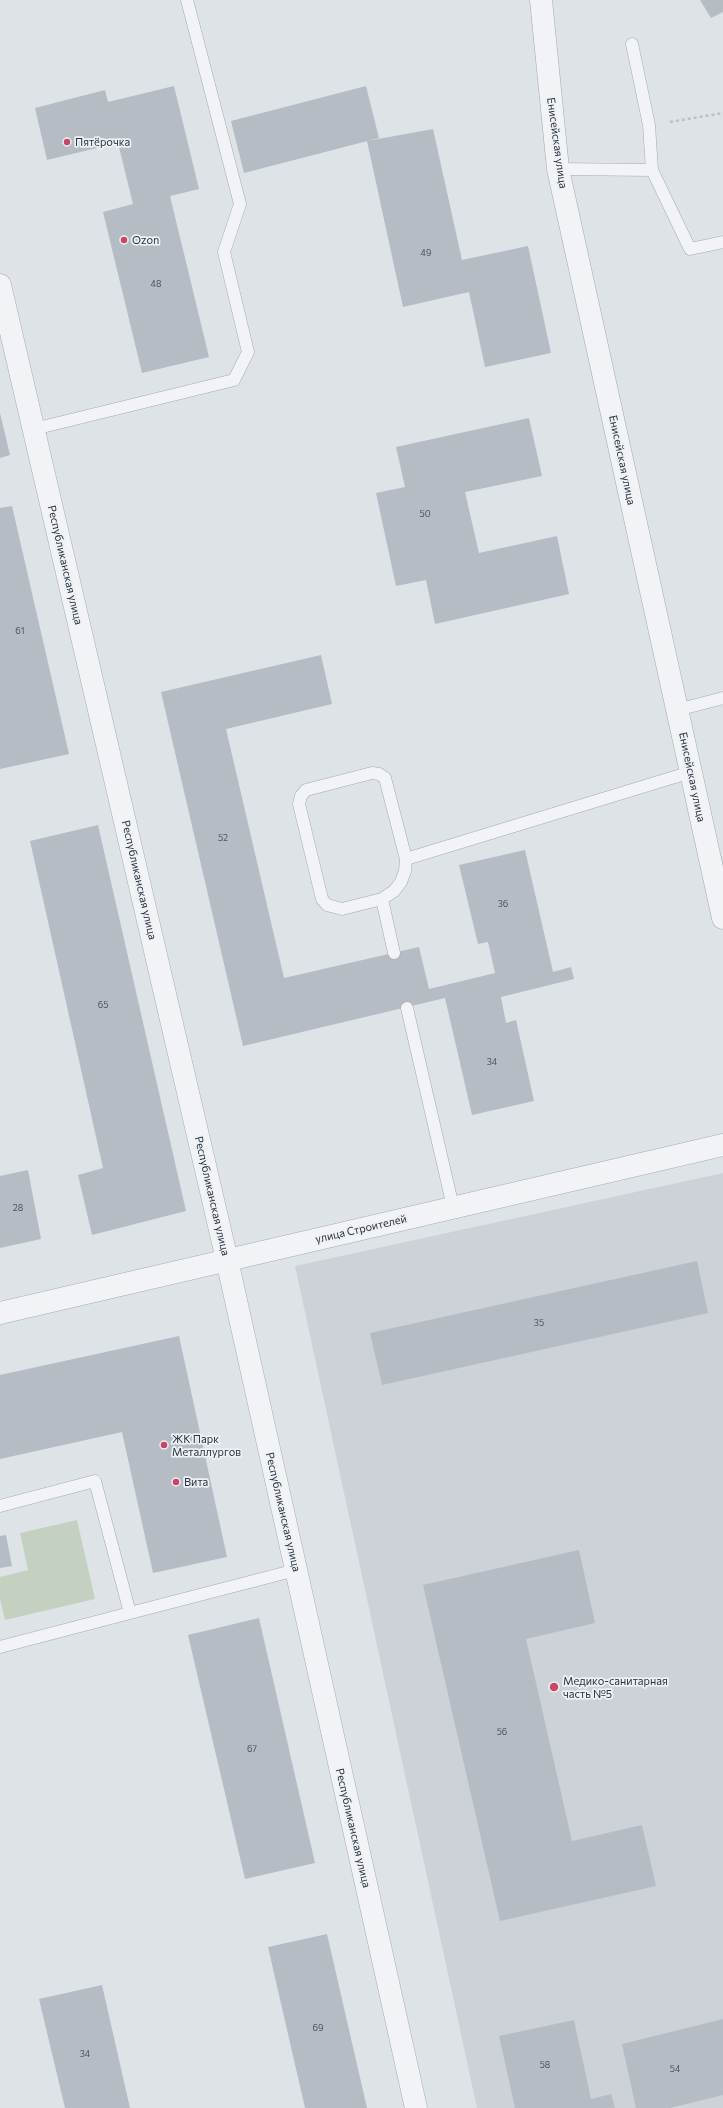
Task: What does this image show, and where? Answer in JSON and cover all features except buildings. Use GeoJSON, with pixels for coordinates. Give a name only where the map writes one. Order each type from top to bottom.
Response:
{"type":"FeatureCollection","features":[{"type":"Feature","properties":{"kind":"street","name":"Енисейская улица"},"geometry":{"type":"LineString","coordinates":[[541,0],[558,169],[723,918]]}},
{"type":"Feature","properties":{"kind":"street","name":"Республиканская улица"},"geometry":{"type":"LineString","coordinates":[[0,285],[227,1260],[416,2108]]}},
{"type":"Feature","properties":{"kind":"street","name":"улица Строителей"},"geometry":{"type":"LineString","coordinates":[[0,1313],[723,1145]]}},
{"type":"Feature","properties":{"kind":"lane"},"geometry":{"type":"LineString","coordinates":[[34,429],[234,380],[248,352],[224,252],[240,204],[187,0]]}},
{"type":"Feature","properties":{"kind":"lane"},"geometry":{"type":"LineString","coordinates":[[632,44],[649,125],[652,170],[690,249],[723,242]]}},
{"type":"Feature","properties":{"kind":"lane"},"geometry":{"type":"LineString","coordinates":[[558,169],[652,170]]}},
{"type":"Feature","properties":{"kind":"lane"},"geometry":{"type":"LineString","coordinates":[[677,710],[723,698]]}},
{"type":"Feature","properties":{"kind":"lane"},"geometry":{"type":"LineString","coordinates":[[406,859],[691,772]]}},
{"type":"Feature","properties":{"kind":"lane"},"geometry":{"type":"LineString","coordinates":[[372,773],[379,774],[385,778],[388,784],[406,859],[405,871],[401,882],[394,891],[382,899],[342,909],[327,905],[322,899],[299,804],[301,796],[306,790],[372,773]]}},
{"type":"Feature","properties":{"kind":"lane"},"geometry":{"type":"LineString","coordinates":[[382,899],[394,953]]}},
{"type":"Feature","properties":{"kind":"lane"},"geometry":{"type":"LineString","coordinates":[[407,1008],[453,1207]]}},
{"type":"Feature","properties":{"kind":"lane"},"geometry":{"type":"LineString","coordinates":[[0,1506],[96,1481],[130,1613]]}},
{"type":"Feature","properties":{"kind":"lane"},"geometry":{"type":"LineString","coordinates":[[0,1647],[296,1570]]}},
{"type":"Feature","properties":{"kind":"path"},"geometry":{"type":"LineString","coordinates":[[649,125],[723,113]]}},
{"type":"Feature","properties":{"kind":"shaded area","name":"Медико-санитарная часть №5"},"geometry":{"type":"Polygon","coordinates":[[[723,1173],[723,2108],[477,2108],[295,1266],[723,1173]]]}},
{"type":"Feature","properties":{"kind":"green space"},"geometry":{"type":"Polygon","coordinates":[[[77,1520],[95,1599],[5,1620],[0,1599],[0,1577],[28,1570],[20,1533],[77,1520]]]}},
{"type":"Feature","properties":{"kind":"place","name":"Пятёрочка"},"geometry":{"type":"Point","coordinates":[67,142]}},
{"type":"Feature","properties":{"kind":"place","name":"Ozon"},"geometry":{"type":"Point","coordinates":[124,240]}},
{"type":"Feature","properties":{"kind":"place","name":"ЖК Парк Металлургов"},"geometry":{"type":"Point","coordinates":[164,1445]}},
{"type":"Feature","properties":{"kind":"place","name":"Вита"},"geometry":{"type":"Point","coordinates":[176,1482]}},
{"type":"Feature","properties":{"kind":"place","name":"Медико-санитарная часть №5"},"geometry":{"type":"Point","coordinates":[554,1687]}}]}
